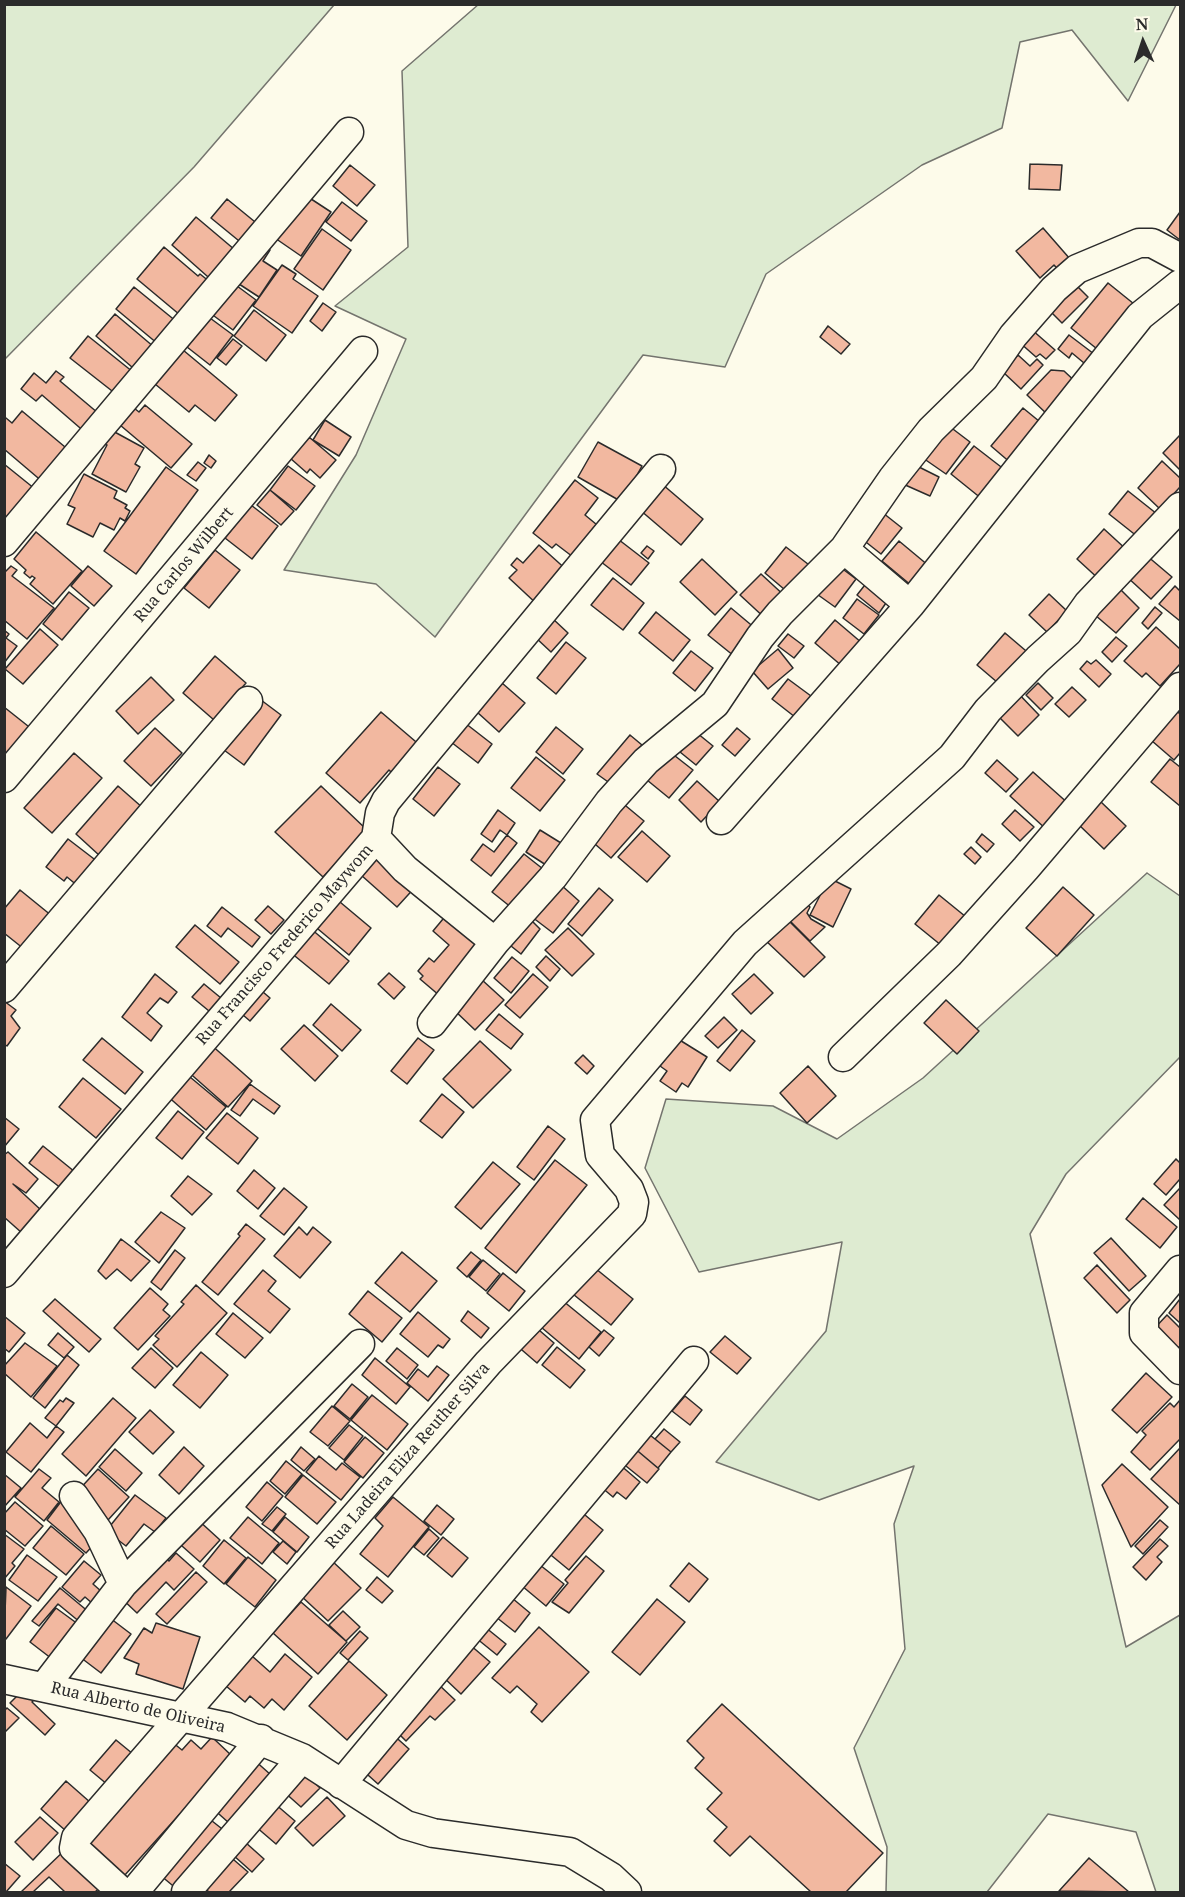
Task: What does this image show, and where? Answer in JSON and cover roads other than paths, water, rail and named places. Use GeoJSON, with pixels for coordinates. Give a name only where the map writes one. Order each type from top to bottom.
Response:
{"type":"FeatureCollection","features":[{"type":"Feature","properties":{"kind":"street"},"geometry":{"type":"LineString","coordinates":[[4,542],[349,132]]}},
{"type":"Feature","properties":{"kind":"street"},"geometry":{"type":"LineString","coordinates":[[432,1023],[495,942],[553,877],[609,801],[646,761],[715,704],[780,613],[844,549],[893,478],[931,430],[984,378],[1028,318],[1077,269],[1139,243],[1152,243],[1180,258]]}},
{"type":"Feature","properties":{"kind":"street"},"geometry":{"type":"LineString","coordinates":[[721,820],[910,605],[1140,316],[1180,284]]}},
{"type":"Feature","properties":{"kind":"street","name":"Rua Carlos Wilbert"},"geometry":{"type":"LineString","coordinates":[[4,778],[363,351]]}},
{"type":"Feature","properties":{"kind":"street","name":"Rua Francisco Frederico Maywom"},"geometry":{"type":"LineString","coordinates":[[4,1273],[376,838],[380,813],[386,801],[662,469]]}},
{"type":"Feature","properties":{"kind":"street","name":"Rua Ladeira Eliza Reuther Silva"},"geometry":{"type":"LineString","coordinates":[[122,1893],[74,1848],[76,1838],[488,1363],[632,1214],[634,1202],[629,1189],[600,1155],[595,1120],[745,943],[952,757],[988,710],[1068,632],[1088,604],[1180,507]]}},
{"type":"Feature","properties":{"kind":"street"},"geometry":{"type":"LineString","coordinates":[[844,549],[910,605]]}},
{"type":"Feature","properties":{"kind":"street"},"geometry":{"type":"LineString","coordinates":[[843,1057],[957,945],[1026,868],[1180,687]]}},
{"type":"Feature","properties":{"kind":"street"},"geometry":{"type":"LineString","coordinates":[[4,988],[248,701]]}},
{"type":"Feature","properties":{"kind":"street"},"geometry":{"type":"LineString","coordinates":[[376,838],[405,869],[495,942]]}},
{"type":"Feature","properties":{"kind":"street"},"geometry":{"type":"LineString","coordinates":[[1180,1270],[1144,1313],[1144,1333],[1180,1370]]}},
{"type":"Feature","properties":{"kind":"street"},"geometry":{"type":"LineString","coordinates":[[44,1687],[123,1584],[360,1344]]}},
{"type":"Feature","properties":{"kind":"street"},"geometry":{"type":"LineString","coordinates":[[341,1784],[694,1361]]}},
{"type":"Feature","properties":{"kind":"street"},"geometry":{"type":"LineString","coordinates":[[74,1496],[102,1538],[123,1584]]}},
{"type":"Feature","properties":{"kind":"street","name":"Rua Alberto de Oliveira"},"geometry":{"type":"LineString","coordinates":[[4,1680],[183,1715],[261,1739],[302,1758],[406,1825],[433,1833],[570,1852],[610,1877],[627,1893]]}},
{"type":"Feature","properties":{"kind":"street"},"geometry":{"type":"LineString","coordinates":[[135,1893],[261,1739]]}},
{"type":"Feature","properties":{"kind":"street"},"geometry":{"type":"LineString","coordinates":[[186,1893],[302,1758]]}}]}
